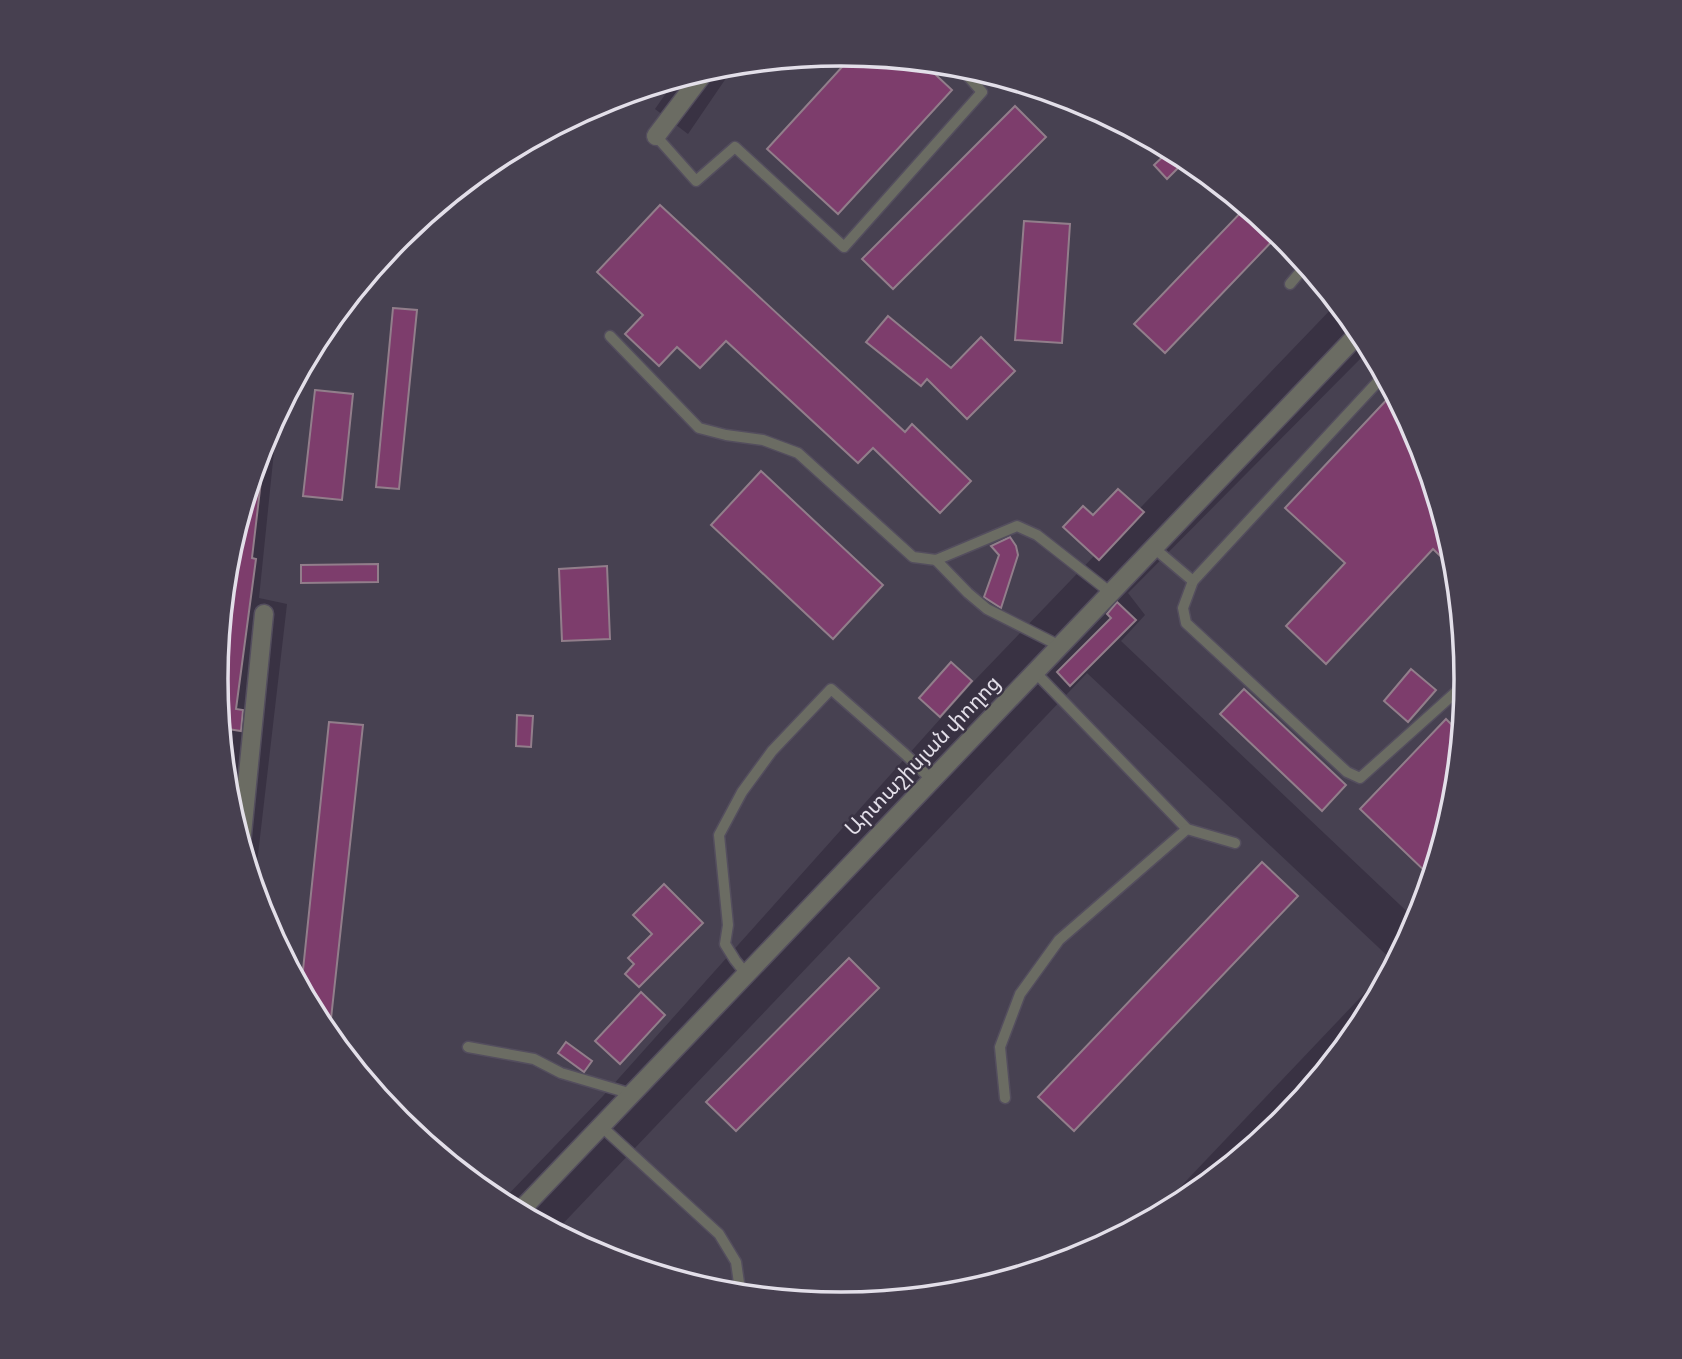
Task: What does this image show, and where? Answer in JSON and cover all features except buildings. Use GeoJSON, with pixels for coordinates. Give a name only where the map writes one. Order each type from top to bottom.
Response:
{"type":"FeatureCollection","features":[{"type":"Feature","properties":{"kind":"street"},"geometry":{"type":"LineString","coordinates":[[656,136],[695,84]]}},
{"type":"Feature","properties":{"kind":"street","name":"Արտաշիսյան փողոց"},"geometry":{"type":"LineString","coordinates":[[526,1205],[1352,340]]}},
{"type":"Feature","properties":{"kind":"street"},"geometry":{"type":"LineString","coordinates":[[244,816],[264,614]]}},
{"type":"Feature","properties":{"kind":"lane"},"geometry":{"type":"LineString","coordinates":[[656,136],[696,181],[734,147],[844,247],[982,93],[971,80]]}},
{"type":"Feature","properties":{"kind":"lane"},"geometry":{"type":"LineString","coordinates":[[1290,284],[1300,273]]}},
{"type":"Feature","properties":{"kind":"lane"},"geometry":{"type":"LineString","coordinates":[[610,336],[699,428],[763,440],[798,453],[913,557],[936,560],[1017,526],[1037,535],[1111,593]]}},
{"type":"Feature","properties":{"kind":"lane"},"geometry":{"type":"LineString","coordinates":[[1377,382],[1193,581],[1182,608],[1186,623],[1347,772],[1360,778],[1454,694]]}},
{"type":"Feature","properties":{"kind":"lane"},"geometry":{"type":"LineString","coordinates":[[1154,548],[1193,581]]}},
{"type":"Feature","properties":{"kind":"lane"},"geometry":{"type":"LineString","coordinates":[[936,560],[988,609],[1060,646]]}},
{"type":"Feature","properties":{"kind":"lane"},"geometry":{"type":"LineString","coordinates":[[1035,672],[1187,830],[1235,843]]}},
{"type":"Feature","properties":{"kind":"lane"},"geometry":{"type":"LineString","coordinates":[[746,974],[725,944],[728,925],[719,835],[742,792],[772,751],[805,716],[831,689],[932,780]]}},
{"type":"Feature","properties":{"kind":"lane"},"geometry":{"type":"LineString","coordinates":[[1005,1097],[1000,1047],[1020,993],[1059,940],[1187,830]]}},
{"type":"Feature","properties":{"kind":"lane"},"geometry":{"type":"LineString","coordinates":[[468,1047],[534,1059],[561,1073],[632,1094]]}},
{"type":"Feature","properties":{"kind":"lane"},"geometry":{"type":"LineString","coordinates":[[601,1126],[719,1234],[736,1262],[739,1284]]}},
{"type":"Feature","properties":{"kind":"shaded area"},"geometry":{"type":"Polygon","coordinates":[[[841,66],[921,72],[1000,87],[1076,113],[1148,149],[1182,170],[1214,193],[1274,246],[1330,310],[975,680],[603,1096],[508,1194],[437,1140],[380,1084],[355,1053],[331,1020],[291,951],[261,877],[257,864],[287,604],[259,598],[274,446],[310,373],[355,306],[408,246],[468,193],[534,149],[570,130],[606,113],[667,92],[655,109],[688,134],[727,77],[841,66]]]}},
{"type":"Feature","properties":{"kind":"shaded area"},"geometry":{"type":"Polygon","coordinates":[[[1362,357],[1391,408],[1421,482],[1442,560],[1453,639],[1453,720],[1449,760],[1433,838],[1408,912],[1121,641],[1145,615],[1128,593],[1362,357]]]}},
{"type":"Feature","properties":{"kind":"shaded area"},"geometry":{"type":"Polygon","coordinates":[[[1087,673],[1388,956],[1373,984],[1173,1194],[1112,1229],[1038,1260],[961,1281],[921,1287],[881,1291],[801,1291],[721,1281],[682,1272],[606,1246],[562,1225],[1087,673]]]}}]}
